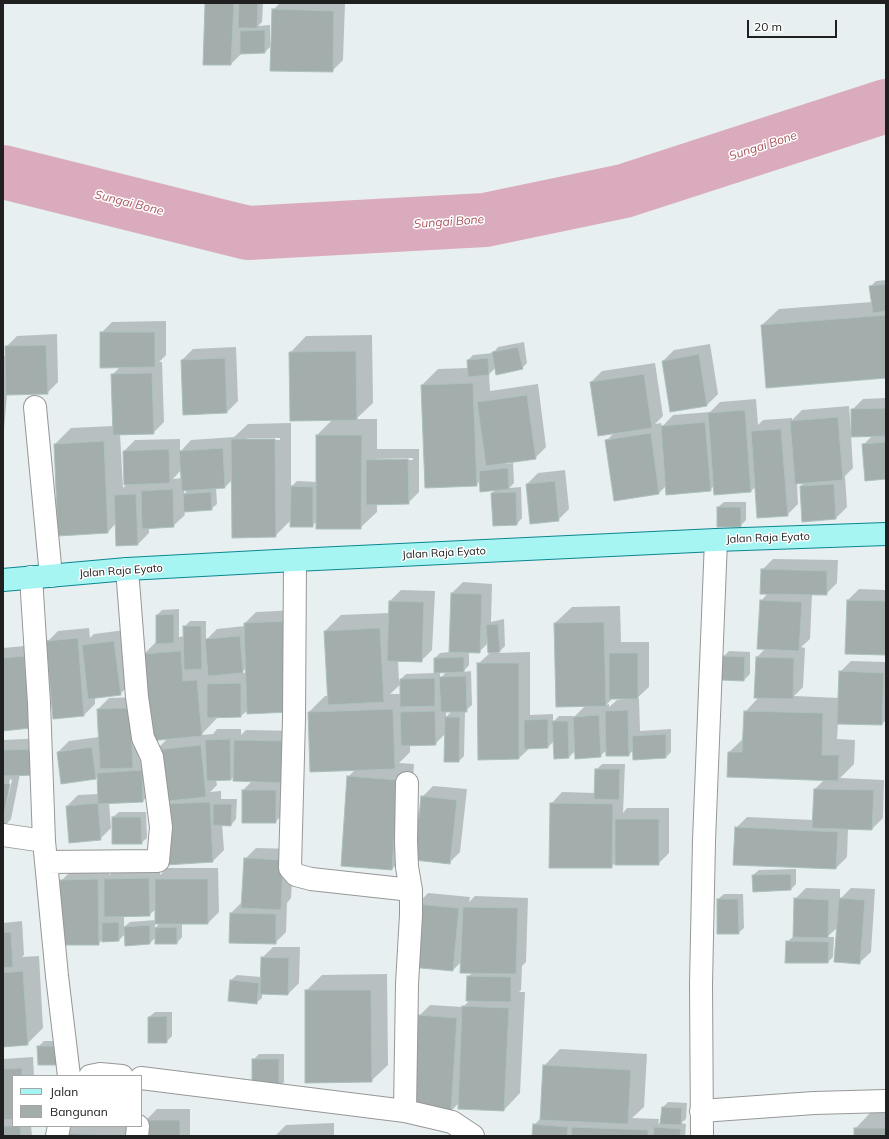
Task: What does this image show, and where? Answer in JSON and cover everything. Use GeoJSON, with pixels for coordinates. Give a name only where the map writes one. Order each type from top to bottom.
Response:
{"type":"FeatureCollection","features":[{"type":"Feature","properties":{"kind":"main road","name":"Jalan Raja Eyato"},"geometry":{"type":"LineString","coordinates":[[3,580],[127,569],[295,560],[716,540],[886,534]]}},
{"type":"Feature","properties":{"kind":"street"},"geometry":{"type":"LineString","coordinates":[[35,407],[41,576],[39,703],[45,851],[57,976],[69,1075]]}},
{"type":"Feature","properties":{"kind":"street"},"geometry":{"type":"LineString","coordinates":[[702,1136],[704,841],[716,540]]}},
{"type":"Feature","properties":{"kind":"street"},"geometry":{"type":"LineString","coordinates":[[295,560],[294,719],[290,868],[296,875],[311,878],[412,890]]}},
{"type":"Feature","properties":{"kind":"street"},"geometry":{"type":"LineString","coordinates":[[3,835],[45,851],[158,860],[160,827],[152,757],[144,738],[137,697],[127,569]]}},
{"type":"Feature","properties":{"kind":"street"},"geometry":{"type":"LineString","coordinates":[[405,1111],[407,984],[412,890],[407,867],[407,783]]}},
{"type":"Feature","properties":{"kind":"street"},"geometry":{"type":"LineString","coordinates":[[95,1075],[111,1075]]}},
{"type":"Feature","properties":{"kind":"street"},"geometry":{"type":"LineString","coordinates":[[142,1078],[405,1111],[452,1122],[473,1136]]}},
{"type":"Feature","properties":{"kind":"street"},"geometry":{"type":"LineString","coordinates":[[701,1111],[814,1102],[886,1101]]}},
{"type":"Feature","properties":{"kind":"building"},"geometry":{"type":"Polygon","coordinates":[[[205,3],[234,3],[231,65],[203,65],[205,3]]]}},
{"type":"Feature","properties":{"kind":"building"},"geometry":{"type":"Polygon","coordinates":[[[239,3],[258,3],[257,28],[238,28],[239,3]]]}},
{"type":"Feature","properties":{"kind":"building"},"geometry":{"type":"Polygon","coordinates":[[[272,9],[334,11],[333,72],[270,71],[272,9]]]}},
{"type":"Feature","properties":{"kind":"building"},"geometry":{"type":"Polygon","coordinates":[[[265,30],[265,53],[240,54],[240,31],[265,30]]]}},
{"type":"Feature","properties":{"kind":"building"},"geometry":{"type":"Polygon","coordinates":[[[886,284],[886,311],[873,313],[869,286],[886,284]]]}},
{"type":"Feature","properties":{"kind":"building"},"geometry":{"type":"Polygon","coordinates":[[[886,315],[886,378],[766,388],[761,325],[886,315]]]}},
{"type":"Feature","properties":{"kind":"building"},"geometry":{"type":"Polygon","coordinates":[[[100,332],[155,332],[155,367],[100,368],[100,332]]]}},
{"type":"Feature","properties":{"kind":"building"},"geometry":{"type":"Polygon","coordinates":[[[46,345],[48,394],[6,395],[5,346],[46,345]]]}},
{"type":"Feature","properties":{"kind":"building"},"geometry":{"type":"Polygon","coordinates":[[[518,347],[523,369],[496,375],[492,352],[518,347]]]}},
{"type":"Feature","properties":{"kind":"building"},"geometry":{"type":"Polygon","coordinates":[[[356,351],[357,420],[290,421],[289,352],[356,351]]]}},
{"type":"Feature","properties":{"kind":"building"},"geometry":{"type":"Polygon","coordinates":[[[699,354],[707,406],[670,412],[662,361],[699,354]]]}},
{"type":"Feature","properties":{"kind":"building"},"geometry":{"type":"Polygon","coordinates":[[[225,358],[227,413],[183,415],[181,360],[225,358]]]}},
{"type":"Feature","properties":{"kind":"building"},"geometry":{"type":"Polygon","coordinates":[[[488,358],[489,375],[468,377],[467,360],[488,358]]]}},
{"type":"Feature","properties":{"kind":"building"},"geometry":{"type":"Polygon","coordinates":[[[152,373],[154,434],[113,435],[111,374],[152,373]]]}},
{"type":"Feature","properties":{"kind":"building"},"geometry":{"type":"Polygon","coordinates":[[[644,374],[652,428],[598,436],[590,382],[644,374]]]}},
{"type":"Feature","properties":{"kind":"building"},"geometry":{"type":"Polygon","coordinates":[[[473,383],[477,486],[425,488],[421,385],[473,383]]]}},
{"type":"Feature","properties":{"kind":"building"},"geometry":{"type":"Polygon","coordinates":[[[527,395],[536,459],[486,466],[477,402],[527,395]]]}},
{"type":"Feature","properties":{"kind":"building"},"geometry":{"type":"Polygon","coordinates":[[[886,408],[886,436],[851,437],[851,409],[886,408]]]}},
{"type":"Feature","properties":{"kind":"building"},"geometry":{"type":"Polygon","coordinates":[[[745,410],[751,492],[714,495],[708,413],[745,410]]]}},
{"type":"Feature","properties":{"kind":"building"},"geometry":{"type":"Polygon","coordinates":[[[838,417],[843,480],[795,484],[790,421],[838,417]]]}},
{"type":"Feature","properties":{"kind":"building"},"geometry":{"type":"Polygon","coordinates":[[[705,422],[711,491],[666,495],[661,426],[705,422]]]}},
{"type":"Feature","properties":{"kind":"building"},"geometry":{"type":"Polygon","coordinates":[[[781,429],[788,516],[757,518],[751,431],[781,429]]]}},
{"type":"Feature","properties":{"kind":"building"},"geometry":{"type":"Polygon","coordinates":[[[651,433],[659,494],[614,501],[605,440],[651,433]]]}},
{"type":"Feature","properties":{"kind":"building"},"geometry":{"type":"Polygon","coordinates":[[[316,435],[362,435],[361,529],[316,529],[316,435]]]}},
{"type":"Feature","properties":{"kind":"building"},"geometry":{"type":"Polygon","coordinates":[[[231,439],[275,439],[276,537],[232,538],[231,439]]]}},
{"type":"Feature","properties":{"kind":"building"},"geometry":{"type":"Polygon","coordinates":[[[104,441],[108,533],[58,536],[54,444],[104,441]]]}},
{"type":"Feature","properties":{"kind":"building"},"geometry":{"type":"Polygon","coordinates":[[[886,442],[886,479],[865,481],[862,444],[886,442]]]}},
{"type":"Feature","properties":{"kind":"building"},"geometry":{"type":"Polygon","coordinates":[[[223,448],[225,488],[182,491],[179,451],[223,448]]]}},
{"type":"Feature","properties":{"kind":"building"},"geometry":{"type":"Polygon","coordinates":[[[169,449],[170,483],[124,485],[123,451],[169,449]]]}},
{"type":"Feature","properties":{"kind":"building"},"geometry":{"type":"Polygon","coordinates":[[[408,459],[409,504],[366,505],[366,460],[408,459]]]}},
{"type":"Feature","properties":{"kind":"building"},"geometry":{"type":"Polygon","coordinates":[[[508,468],[509,489],[480,492],[479,471],[508,468]]]}},
{"type":"Feature","properties":{"kind":"building"},"geometry":{"type":"Polygon","coordinates":[[[555,481],[559,521],[530,524],[526,484],[555,481]]]}},
{"type":"Feature","properties":{"kind":"building"},"geometry":{"type":"Polygon","coordinates":[[[834,484],[836,519],[802,522],[800,486],[834,484]]]}},
{"type":"Feature","properties":{"kind":"building"},"geometry":{"type":"Polygon","coordinates":[[[291,486],[313,487],[313,527],[290,527],[291,486]]]}},
{"type":"Feature","properties":{"kind":"building"},"geometry":{"type":"Polygon","coordinates":[[[173,489],[174,527],[142,529],[141,491],[173,489]]]}},
{"type":"Feature","properties":{"kind":"building"},"geometry":{"type":"Polygon","coordinates":[[[211,492],[212,510],[184,512],[183,494],[211,492]]]}},
{"type":"Feature","properties":{"kind":"building"},"geometry":{"type":"Polygon","coordinates":[[[516,492],[517,525],[493,526],[491,493],[516,492]]]}},
{"type":"Feature","properties":{"kind":"building"},"geometry":{"type":"Polygon","coordinates":[[[136,494],[138,545],[116,546],[114,495],[136,494]]]}},
{"type":"Feature","properties":{"kind":"building"},"geometry":{"type":"Polygon","coordinates":[[[717,507],[741,507],[741,527],[717,527],[717,507]]]}},
{"type":"Feature","properties":{"kind":"building"},"geometry":{"type":"Polygon","coordinates":[[[761,569],[827,571],[827,595],[760,594],[761,569]]]}},
{"type":"Feature","properties":{"kind":"building"},"geometry":{"type":"Polygon","coordinates":[[[451,593],[482,594],[480,653],[449,652],[451,593]]]}},
{"type":"Feature","properties":{"kind":"building"},"geometry":{"type":"Polygon","coordinates":[[[760,600],[802,602],[799,651],[757,649],[760,600]]]}},
{"type":"Feature","properties":{"kind":"building"},"geometry":{"type":"Polygon","coordinates":[[[847,600],[886,601],[886,655],[845,654],[847,600]]]}},
{"type":"Feature","properties":{"kind":"building"},"geometry":{"type":"Polygon","coordinates":[[[389,601],[424,602],[422,662],[387,661],[389,601]]]}},
{"type":"Feature","properties":{"kind":"building"},"geometry":{"type":"Polygon","coordinates":[[[174,614],[174,643],[156,644],[156,615],[174,614]]]}},
{"type":"Feature","properties":{"kind":"building"},"geometry":{"type":"Polygon","coordinates":[[[288,621],[290,712],[247,714],[244,623],[288,621]]]}},
{"type":"Feature","properties":{"kind":"building"},"geometry":{"type":"Polygon","coordinates":[[[604,622],[606,706],[556,707],[554,623],[604,622]]]}},
{"type":"Feature","properties":{"kind":"building"},"geometry":{"type":"Polygon","coordinates":[[[498,624],[500,652],[488,653],[486,625],[498,624]]]}},
{"type":"Feature","properties":{"kind":"building"},"geometry":{"type":"Polygon","coordinates":[[[183,626],[201,626],[202,669],[184,670],[183,626]]]}},
{"type":"Feature","properties":{"kind":"building"},"geometry":{"type":"Polygon","coordinates":[[[380,628],[384,702],[328,705],[324,631],[380,628]]]}},
{"type":"Feature","properties":{"kind":"building"},"geometry":{"type":"Polygon","coordinates":[[[240,636],[243,673],[208,676],[205,639],[240,636]]]}},
{"type":"Feature","properties":{"kind":"building"},"geometry":{"type":"Polygon","coordinates":[[[78,638],[84,716],[53,719],[46,641],[78,638]]]}},
{"type":"Feature","properties":{"kind":"building"},"geometry":{"type":"Polygon","coordinates":[[[114,641],[121,695],[88,699],[82,645],[114,641]]]}},
{"type":"Feature","properties":{"kind":"building"},"geometry":{"type":"Polygon","coordinates":[[[181,651],[183,681],[197,680],[202,736],[149,741],[143,654],[181,651]]]}},
{"type":"Feature","properties":{"kind":"building"},"geometry":{"type":"Polygon","coordinates":[[[609,653],[638,653],[638,699],[609,699],[609,653]]]}},
{"type":"Feature","properties":{"kind":"building"},"geometry":{"type":"Polygon","coordinates":[[[24,656],[31,728],[3,731],[3,658],[24,656]]]}},
{"type":"Feature","properties":{"kind":"building"},"geometry":{"type":"Polygon","coordinates":[[[722,656],[745,657],[744,681],[721,680],[722,656]]]}},
{"type":"Feature","properties":{"kind":"building"},"geometry":{"type":"Polygon","coordinates":[[[464,657],[464,672],[434,673],[434,658],[464,657]]]}},
{"type":"Feature","properties":{"kind":"building"},"geometry":{"type":"Polygon","coordinates":[[[756,657],[794,658],[793,699],[754,698],[756,657]]]}},
{"type":"Feature","properties":{"kind":"building"},"geometry":{"type":"Polygon","coordinates":[[[477,663],[519,663],[519,759],[478,760],[477,663]]]}},
{"type":"Feature","properties":{"kind":"building"},"geometry":{"type":"Polygon","coordinates":[[[839,671],[884,673],[882,725],[837,724],[839,671]]]}},
{"type":"Feature","properties":{"kind":"building"},"geometry":{"type":"Polygon","coordinates":[[[466,676],[467,712],[441,712],[439,677],[466,676]]]}},
{"type":"Feature","properties":{"kind":"building"},"geometry":{"type":"Polygon","coordinates":[[[435,678],[435,706],[400,707],[400,679],[435,678]]]}},
{"type":"Feature","properties":{"kind":"building"},"geometry":{"type":"Polygon","coordinates":[[[241,683],[241,717],[207,718],[207,684],[241,683]]]}},
{"type":"Feature","properties":{"kind":"building"},"geometry":{"type":"Polygon","coordinates":[[[130,708],[133,768],[100,769],[97,709],[130,708]]]}},
{"type":"Feature","properties":{"kind":"building"},"geometry":{"type":"Polygon","coordinates":[[[393,709],[395,769],[310,772],[308,712],[393,709]]]}},
{"type":"Feature","properties":{"kind":"building"},"geometry":{"type":"Polygon","coordinates":[[[628,710],[629,756],[606,756],[605,711],[628,710]]]}},
{"type":"Feature","properties":{"kind":"building"},"geometry":{"type":"Polygon","coordinates":[[[435,711],[436,745],[401,746],[400,712],[435,711]]]}},
{"type":"Feature","properties":{"kind":"building"},"geometry":{"type":"Polygon","coordinates":[[[744,711],[823,713],[822,755],[839,755],[838,781],[727,777],[728,752],[742,752],[744,711]]]}},
{"type":"Feature","properties":{"kind":"building"},"geometry":{"type":"Polygon","coordinates":[[[599,715],[601,757],[575,759],[573,717],[599,715]]]}},
{"type":"Feature","properties":{"kind":"building"},"geometry":{"type":"Polygon","coordinates":[[[445,717],[460,717],[459,762],[444,762],[445,717]]]}},
{"type":"Feature","properties":{"kind":"building"},"geometry":{"type":"Polygon","coordinates":[[[548,719],[548,748],[524,749],[524,720],[548,719]]]}},
{"type":"Feature","properties":{"kind":"building"},"geometry":{"type":"Polygon","coordinates":[[[552,721],[568,721],[569,758],[554,759],[552,721]]]}},
{"type":"Feature","properties":{"kind":"building"},"geometry":{"type":"Polygon","coordinates":[[[666,734],[666,758],[633,760],[632,736],[666,734]]]}},
{"type":"Feature","properties":{"kind":"building"},"geometry":{"type":"Polygon","coordinates":[[[230,739],[231,780],[207,781],[205,740],[230,739]]]}},
{"type":"Feature","properties":{"kind":"building"},"geometry":{"type":"Polygon","coordinates":[[[234,740],[289,741],[288,783],[233,781],[234,740]]]}},
{"type":"Feature","properties":{"kind":"building"},"geometry":{"type":"Polygon","coordinates":[[[201,745],[206,797],[160,802],[155,750],[201,745]]]}},
{"type":"Feature","properties":{"kind":"building"},"geometry":{"type":"Polygon","coordinates":[[[92,747],[96,779],[61,784],[57,752],[92,747]]]}},
{"type":"Feature","properties":{"kind":"building"},"geometry":{"type":"Polygon","coordinates":[[[35,749],[36,775],[3,776],[3,750],[35,749]]]}},
{"type":"Feature","properties":{"kind":"building"},"geometry":{"type":"Polygon","coordinates":[[[595,769],[620,769],[619,800],[594,799],[595,769]]]}},
{"type":"Feature","properties":{"kind":"building"},"geometry":{"type":"Polygon","coordinates":[[[142,770],[143,802],[98,804],[97,773],[142,770]]]}},
{"type":"Feature","properties":{"kind":"building"},"geometry":{"type":"Polygon","coordinates":[[[347,776],[398,780],[392,870],[341,866],[347,776]]]}},
{"type":"Feature","properties":{"kind":"building"},"geometry":{"type":"Polygon","coordinates":[[[3,783],[10,784],[3,820],[3,783]]]}},
{"type":"Feature","properties":{"kind":"building"},"geometry":{"type":"Polygon","coordinates":[[[814,789],[874,790],[872,830],[812,828],[814,789]]]}},
{"type":"Feature","properties":{"kind":"building"},"geometry":{"type":"Polygon","coordinates":[[[242,790],[276,790],[276,823],[242,823],[242,790]]]}},
{"type":"Feature","properties":{"kind":"building"},"geometry":{"type":"Polygon","coordinates":[[[421,796],[457,800],[450,864],[414,860],[413,817],[419,818],[421,796]]]}},
{"type":"Feature","properties":{"kind":"building"},"geometry":{"type":"Polygon","coordinates":[[[210,802],[213,862],[166,865],[163,804],[210,802]]]}},
{"type":"Feature","properties":{"kind":"building"},"geometry":{"type":"Polygon","coordinates":[[[98,803],[101,840],[69,843],[66,806],[98,803]]]}},
{"type":"Feature","properties":{"kind":"building"},"geometry":{"type":"Polygon","coordinates":[[[550,803],[613,804],[612,868],[549,868],[550,803]]]}},
{"type":"Feature","properties":{"kind":"building"},"geometry":{"type":"Polygon","coordinates":[[[213,804],[232,804],[231,826],[213,825],[213,804]]]}},
{"type":"Feature","properties":{"kind":"building"},"geometry":{"type":"Polygon","coordinates":[[[112,817],[141,817],[142,844],[112,844],[112,817]]]}},
{"type":"Feature","properties":{"kind":"building"},"geometry":{"type":"Polygon","coordinates":[[[615,819],[659,819],[659,865],[615,865],[615,819]]]}},
{"type":"Feature","properties":{"kind":"building"},"geometry":{"type":"Polygon","coordinates":[[[735,827],[838,832],[836,869],[733,865],[735,827]]]}},
{"type":"Feature","properties":{"kind":"building"},"geometry":{"type":"Polygon","coordinates":[[[244,858],[283,860],[281,910],[241,908],[244,858]]]}},
{"type":"Feature","properties":{"kind":"building"},"geometry":{"type":"Polygon","coordinates":[[[791,874],[791,890],[753,892],[752,875],[791,874]]]}},
{"type":"Feature","properties":{"kind":"building"},"geometry":{"type":"Polygon","coordinates":[[[149,878],[150,916],[104,917],[104,879],[149,878]]]}},
{"type":"Feature","properties":{"kind":"building"},"geometry":{"type":"Polygon","coordinates":[[[98,879],[99,945],[61,945],[60,880],[98,879]]]}},
{"type":"Feature","properties":{"kind":"building"},"geometry":{"type":"Polygon","coordinates":[[[155,879],[208,879],[208,924],[155,924],[155,879]]]}},
{"type":"Feature","properties":{"kind":"building"},"geometry":{"type":"Polygon","coordinates":[[[794,898],[829,900],[828,938],[793,937],[794,898]]]}},
{"type":"Feature","properties":{"kind":"building"},"geometry":{"type":"Polygon","coordinates":[[[839,898],[865,900],[860,964],[834,962],[839,898]]]}},
{"type":"Feature","properties":{"kind":"building"},"geometry":{"type":"Polygon","coordinates":[[[717,899],[738,899],[739,934],[717,934],[717,899]]]}},
{"type":"Feature","properties":{"kind":"building"},"geometry":{"type":"Polygon","coordinates":[[[416,904],[459,908],[453,971],[410,967],[416,904]]]}},
{"type":"Feature","properties":{"kind":"building"},"geometry":{"type":"Polygon","coordinates":[[[463,907],[518,908],[516,974],[460,973],[463,907]]]}},
{"type":"Feature","properties":{"kind":"building"},"geometry":{"type":"Polygon","coordinates":[[[230,913],[276,914],[276,944],[229,943],[230,913]]]}},
{"type":"Feature","properties":{"kind":"building"},"geometry":{"type":"Polygon","coordinates":[[[119,922],[119,941],[102,942],[102,923],[119,922]]]}},
{"type":"Feature","properties":{"kind":"building"},"geometry":{"type":"Polygon","coordinates":[[[150,925],[150,944],[125,946],[124,927],[150,925]]]}},
{"type":"Feature","properties":{"kind":"building"},"geometry":{"type":"Polygon","coordinates":[[[177,927],[177,944],[155,944],[155,928],[177,927]]]}},
{"type":"Feature","properties":{"kind":"building"},"geometry":{"type":"Polygon","coordinates":[[[11,932],[13,967],[3,968],[3,933],[11,932]]]}},
{"type":"Feature","properties":{"kind":"building"},"geometry":{"type":"Polygon","coordinates":[[[786,941],[829,942],[828,963],[785,963],[786,941]]]}},
{"type":"Feature","properties":{"kind":"building"},"geometry":{"type":"Polygon","coordinates":[[[261,957],[289,958],[288,995],[260,994],[261,957]]]}},
{"type":"Feature","properties":{"kind":"building"},"geometry":{"type":"Polygon","coordinates":[[[23,971],[28,1045],[3,1047],[3,973],[23,971]]]}},
{"type":"Feature","properties":{"kind":"building"},"geometry":{"type":"Polygon","coordinates":[[[467,976],[511,977],[511,1002],[466,1001],[467,976]]]}},
{"type":"Feature","properties":{"kind":"building"},"geometry":{"type":"Polygon","coordinates":[[[230,980],[259,983],[257,1004],[228,1001],[230,980]]]}},
{"type":"Feature","properties":{"kind":"building"},"geometry":{"type":"Polygon","coordinates":[[[305,990],[371,990],[372,1082],[305,1083],[305,990]]]}},
{"type":"Feature","properties":{"kind":"building"},"geometry":{"type":"Polygon","coordinates":[[[462,1006],[509,1008],[504,1111],[458,1109],[462,1006]]]}},
{"type":"Feature","properties":{"kind":"building"},"geometry":{"type":"Polygon","coordinates":[[[418,1015],[457,1018],[451,1112],[412,1111],[418,1015]]]}},
{"type":"Feature","properties":{"kind":"building"},"geometry":{"type":"Polygon","coordinates":[[[167,1016],[167,1043],[148,1043],[148,1017],[167,1016]]]}},
{"type":"Feature","properties":{"kind":"building"},"geometry":{"type":"Polygon","coordinates":[[[37,1046],[60,1046],[60,1065],[38,1065],[37,1046]]]}},
{"type":"Feature","properties":{"kind":"building"},"geometry":{"type":"Polygon","coordinates":[[[252,1059],[279,1059],[279,1088],[252,1088],[252,1059]]]}},
{"type":"Feature","properties":{"kind":"building"},"geometry":{"type":"Polygon","coordinates":[[[543,1065],[631,1070],[628,1124],[540,1120],[543,1065]]]}},
{"type":"Feature","properties":{"kind":"building"},"geometry":{"type":"Polygon","coordinates":[[[22,1068],[22,1075],[12,1075],[12,1119],[3,1120],[3,1069],[22,1068]]]}},
{"type":"Feature","properties":{"kind":"building"},"geometry":{"type":"Polygon","coordinates":[[[662,1107],[682,1108],[681,1125],[660,1124],[662,1107]]]}},
{"type":"Feature","properties":{"kind":"building"},"geometry":{"type":"Polygon","coordinates":[[[145,1120],[180,1120],[180,1136],[145,1136],[145,1120]]]}},
{"type":"Feature","properties":{"kind":"building"},"geometry":{"type":"Polygon","coordinates":[[[533,1124],[568,1127],[567,1136],[532,1136],[533,1124]]]}},
{"type":"Feature","properties":{"kind":"building"},"geometry":{"type":"Polygon","coordinates":[[[3,1126],[20,1127],[21,1136],[3,1136],[3,1126]]]}},
{"type":"Feature","properties":{"kind":"building"},"geometry":{"type":"Polygon","coordinates":[[[572,1127],[648,1130],[648,1136],[571,1136],[572,1127]]]}},
{"type":"Feature","properties":{"kind":"building"},"geometry":{"type":"Polygon","coordinates":[[[654,1127],[681,1129],[680,1136],[653,1136],[654,1127]]]}},
{"type":"Feature","properties":{"kind":"building"},"geometry":{"type":"Polygon","coordinates":[[[854,1128],[886,1128],[886,1136],[854,1136],[854,1128]]]}},
{"type":"Feature","properties":{"kind":"building"},"geometry":{"type":"Polygon","coordinates":[[[64,1133],[111,1136],[64,1136],[64,1133]]]}},
{"type":"Feature","properties":{"kind":"waterway","name":"Sungai Bone"},"geometry":{"type":"LineString","coordinates":[[3,172],[248,233],[485,220],[624,191],[886,106]]}}]}
